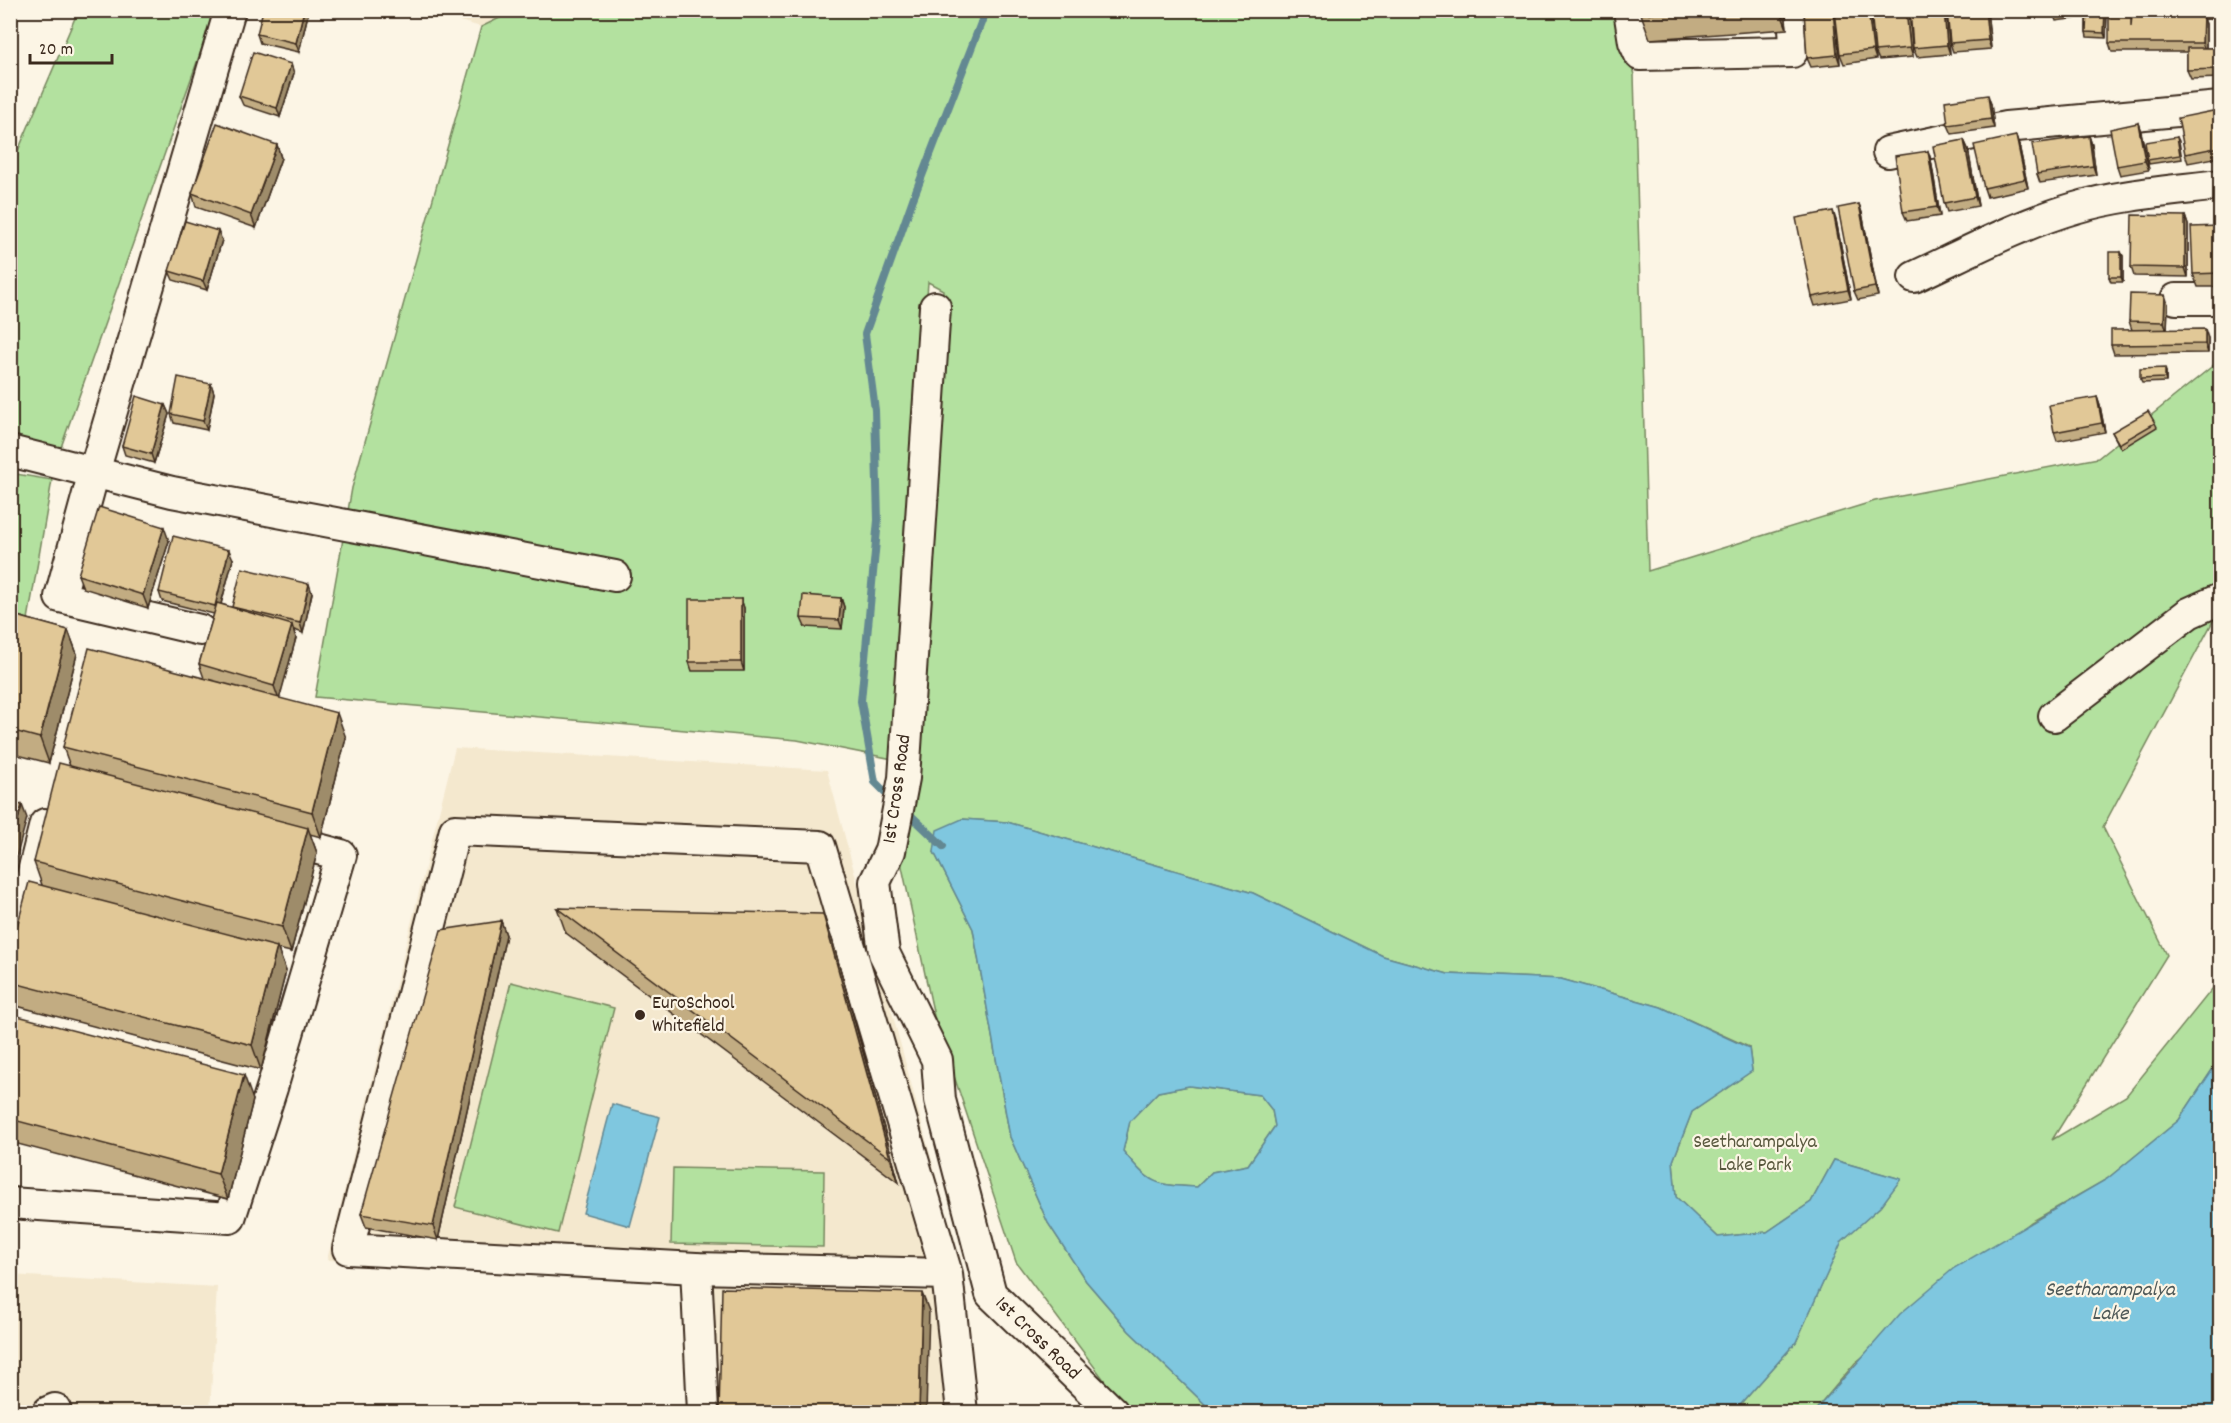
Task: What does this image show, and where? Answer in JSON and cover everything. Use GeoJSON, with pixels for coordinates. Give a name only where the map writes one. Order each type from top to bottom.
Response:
{"type":"FeatureCollection","features":[{"type":"Feature","properties":{"kind":"street"},"geometry":{"type":"LineString","coordinates":[[54,627],[94,472],[231,10]]}},
{"type":"Feature","properties":{"kind":"street"},"geometry":{"type":"LineString","coordinates":[[1629,10],[1634,42],[1640,56],[1792,52],[1795,46],[1793,10]]}},
{"type":"Feature","properties":{"kind":"street"},"geometry":{"type":"LineString","coordinates":[[1888,152],[2006,127],[2220,106]]}},
{"type":"Feature","properties":{"kind":"street"},"geometry":{"type":"LineString","coordinates":[[1914,277],[2010,233],[2074,208],[2116,198],[2220,185]]}},
{"type":"Feature","properties":{"kind":"street"},"geometry":{"type":"LineString","coordinates":[[2176,299],[2220,299]]}},
{"type":"Feature","properties":{"kind":"street","name":"1st Cross Road"},"geometry":{"type":"LineString","coordinates":[[935,307],[904,778],[890,851],[875,882],[884,953],[937,1060],[940,1100],[991,1294],[1113,1413]]}},
{"type":"Feature","properties":{"kind":"street"},"geometry":{"type":"LineString","coordinates":[[10,451],[172,492],[615,576]]}},
{"type":"Feature","properties":{"kind":"street"},"geometry":{"type":"LineString","coordinates":[[60,597],[200,630]]}},
{"type":"Feature","properties":{"kind":"street"},"geometry":{"type":"LineString","coordinates":[[2054,716],[2189,613],[2220,599]]}},
{"type":"Feature","properties":{"kind":"street"},"geometry":{"type":"LineString","coordinates":[[13,945],[39,896],[51,797]]}},
{"type":"Feature","properties":{"kind":"street"},"geometry":{"type":"LineString","coordinates":[[10,1203],[230,1218],[260,1085],[296,960],[341,855],[250,830]]}},
{"type":"Feature","properties":{"kind":"street"},"geometry":{"type":"LineString","coordinates":[[946,1274],[696,1268],[348,1250],[455,830],[820,846],[946,1274],[963,1413]]}},
{"type":"Feature","properties":{"kind":"street"},"geometry":{"type":"LineString","coordinates":[[696,1268],[703,1413]]}},
{"type":"Feature","properties":{"kind":"shaded area"},"geometry":{"type":"Polygon","coordinates":[[[425,11],[516,11],[481,27],[425,11]]]}},
{"type":"Feature","properties":{"kind":"shaded area","name":"EuroSchool Whitefield"},"geometry":{"type":"Polygon","coordinates":[[[455,748],[827,770],[967,1292],[933,1291],[946,1412],[712,1412],[710,1279],[327,1260],[455,748]]]}},
{"type":"Feature","properties":{"kind":"shaded area"},"geometry":{"type":"Polygon","coordinates":[[[10,1275],[217,1287],[210,1412],[11,1412],[10,1275]]]}},
{"type":"Feature","properties":{"kind":"green space","name":"Seetharampalya Lake Park"},"geometry":{"type":"Polygon","coordinates":[[[516,10],[1617,11],[1634,75],[1648,571],[1875,501],[2098,458],[2220,360],[2220,608],[2103,827],[2167,955],[2052,1140],[2126,1096],[2213,988],[2220,965],[2220,1058],[2179,1120],[2107,1179],[2031,1222],[1855,1363],[1814,1412],[1734,1412],[1796,1342],[1842,1240],[1881,1206],[1900,1179],[1834,1160],[1811,1202],[1767,1232],[1718,1237],[1676,1197],[1673,1161],[1692,1112],[1752,1071],[1749,1047],[1661,1007],[1561,979],[1448,974],[1383,956],[1253,893],[1007,822],[962,819],[934,852],[973,929],[1010,1137],[1048,1223],[1086,1281],[1129,1331],[1213,1412],[1128,1412],[1016,1262],[934,1016],[901,862],[919,764],[943,290],[928,282],[893,759],[797,740],[315,697],[352,488],[481,27],[516,10]]]}},
{"type":"Feature","properties":{"kind":"green space"},"geometry":{"type":"Polygon","coordinates":[[[78,11],[215,11],[60,450],[11,436],[11,167],[78,11]]]}},
{"type":"Feature","properties":{"kind":"green space"},"geometry":{"type":"Polygon","coordinates":[[[10,473],[52,480],[25,637],[11,633],[10,473]]]}},
{"type":"Feature","properties":{"kind":"green space"},"geometry":{"type":"Polygon","coordinates":[[[511,982],[614,1008],[558,1233],[455,1207],[511,982]]]}},
{"type":"Feature","properties":{"kind":"green space"},"geometry":{"type":"Polygon","coordinates":[[[1189,1086],[1260,1095],[1272,1110],[1275,1126],[1248,1165],[1212,1172],[1197,1187],[1162,1184],[1147,1177],[1123,1151],[1130,1120],[1158,1092],[1189,1086]]]}},
{"type":"Feature","properties":{"kind":"green space"},"geometry":{"type":"Polygon","coordinates":[[[673,1168],[824,1171],[823,1247],[671,1244],[673,1168]]]}},
{"type":"Feature","properties":{"kind":"water"},"geometry":{"type":"Polygon","coordinates":[[[962,819],[1007,822],[1253,893],[1383,956],[1448,974],[1561,979],[1661,1007],[1749,1048],[1752,1071],[1692,1112],[1673,1161],[1676,1197],[1718,1237],[1767,1232],[1811,1202],[1834,1160],[1901,1179],[1881,1206],[1842,1241],[1796,1342],[1734,1412],[1213,1412],[1129,1331],[1086,1281],[1048,1223],[1010,1137],[973,929],[934,852],[937,830],[962,819]],[[1189,1086],[1158,1092],[1130,1121],[1123,1151],[1140,1171],[1154,1181],[1162,1184],[1197,1187],[1212,1172],[1248,1165],[1275,1126],[1272,1110],[1260,1095],[1189,1086]]]}},
{"type":"Feature","properties":{"kind":"water","name":"Seetharampalya Lake"},"geometry":{"type":"Polygon","coordinates":[[[2220,1058],[2220,1412],[1814,1412],[1900,1314],[1954,1268],[2107,1179],[2179,1120],[2220,1058]]]}},
{"type":"Feature","properties":{"kind":"water"},"geometry":{"type":"Polygon","coordinates":[[[612,1104],[660,1117],[630,1226],[583,1213],[612,1104]]]}},
{"type":"Feature","properties":{"kind":"building"},"geometry":{"type":"Polygon","coordinates":[[[263,10],[304,10],[296,43],[257,34],[263,10]]]}},
{"type":"Feature","properties":{"kind":"building"},"geometry":{"type":"Polygon","coordinates":[[[1641,10],[1689,10],[1641,14],[1641,10]]]}},
{"type":"Feature","properties":{"kind":"building"},"geometry":{"type":"Polygon","coordinates":[[[1804,10],[1833,10],[1837,55],[1807,58],[1804,10]]]}},
{"type":"Feature","properties":{"kind":"building"},"geometry":{"type":"Polygon","coordinates":[[[1835,10],[1868,10],[1873,50],[1840,54],[1835,10]]]}},
{"type":"Feature","properties":{"kind":"building"},"geometry":{"type":"Polygon","coordinates":[[[1871,10],[1906,10],[1910,48],[1875,51],[1871,10]]]}},
{"type":"Feature","properties":{"kind":"building"},"geometry":{"type":"Polygon","coordinates":[[[1910,10],[1944,10],[1947,45],[1913,48],[1910,10]]]}},
{"type":"Feature","properties":{"kind":"building"},"geometry":{"type":"Polygon","coordinates":[[[1947,10],[1985,10],[1988,40],[1950,43],[1947,10]]]}},
{"type":"Feature","properties":{"kind":"building"},"geometry":{"type":"Polygon","coordinates":[[[2087,10],[2105,10],[2104,33],[2086,32],[2087,10]]]}},
{"type":"Feature","properties":{"kind":"building"},"geometry":{"type":"Polygon","coordinates":[[[2109,10],[2131,10],[2131,27],[2132,14],[2203,15],[2202,43],[2109,43],[2109,10]]]}},
{"type":"Feature","properties":{"kind":"building"},"geometry":{"type":"Polygon","coordinates":[[[2187,48],[2220,48],[2220,69],[2187,70],[2187,48]]]}},
{"type":"Feature","properties":{"kind":"building"},"geometry":{"type":"Polygon","coordinates":[[[253,52],[291,64],[277,108],[239,96],[253,52]]]}},
{"type":"Feature","properties":{"kind":"building"},"geometry":{"type":"Polygon","coordinates":[[[1988,95],[1991,119],[1948,125],[1945,101],[1988,95]]]}},
{"type":"Feature","properties":{"kind":"building"},"geometry":{"type":"Polygon","coordinates":[[[2218,110],[2220,147],[2185,154],[2178,118],[2218,110]]]}},
{"type":"Feature","properties":{"kind":"building"},"geometry":{"type":"Polygon","coordinates":[[[217,123],[277,145],[251,215],[192,193],[217,123]]]}},
{"type":"Feature","properties":{"kind":"building"},"geometry":{"type":"Polygon","coordinates":[[[2138,123],[2145,161],[2117,166],[2110,129],[2138,123]]]}},
{"type":"Feature","properties":{"kind":"building"},"geometry":{"type":"Polygon","coordinates":[[[2016,136],[2025,179],[1984,188],[1974,145],[2016,136]]]}},
{"type":"Feature","properties":{"kind":"building"},"geometry":{"type":"Polygon","coordinates":[[[2089,136],[2093,166],[2037,174],[2032,144],[2089,136]]]}},
{"type":"Feature","properties":{"kind":"building"},"geometry":{"type":"Polygon","coordinates":[[[2177,137],[2180,155],[2148,160],[2145,142],[2177,137]]]}},
{"type":"Feature","properties":{"kind":"building"},"geometry":{"type":"Polygon","coordinates":[[[1964,140],[1975,197],[1944,203],[1933,146],[1964,140]]]}},
{"type":"Feature","properties":{"kind":"building"},"geometry":{"type":"Polygon","coordinates":[[[1928,151],[1937,207],[1903,212],[1895,156],[1928,151]]]}},
{"type":"Feature","properties":{"kind":"building"},"geometry":{"type":"Polygon","coordinates":[[[1859,204],[1875,287],[1854,291],[1838,208],[1859,204]]]}},
{"type":"Feature","properties":{"kind":"building"},"geometry":{"type":"Polygon","coordinates":[[[1833,211],[1848,290],[1812,297],[1796,218],[1833,211]]]}},
{"type":"Feature","properties":{"kind":"building"},"geometry":{"type":"Polygon","coordinates":[[[2132,215],[2185,216],[2185,268],[2131,267],[2132,215]]]}},
{"type":"Feature","properties":{"kind":"building"},"geometry":{"type":"Polygon","coordinates":[[[185,221],[218,231],[203,281],[169,271],[185,221]]]}},
{"type":"Feature","properties":{"kind":"building"},"geometry":{"type":"Polygon","coordinates":[[[2220,226],[2220,273],[2193,274],[2191,227],[2220,226]]]}},
{"type":"Feature","properties":{"kind":"building"},"geometry":{"type":"Polygon","coordinates":[[[2109,252],[2121,252],[2121,277],[2109,277],[2109,252]]]}},
{"type":"Feature","properties":{"kind":"building"},"geometry":{"type":"Polygon","coordinates":[[[2130,294],[2165,295],[2164,322],[2129,321],[2130,294]]]}},
{"type":"Feature","properties":{"kind":"building"},"geometry":{"type":"Polygon","coordinates":[[[2205,329],[2205,344],[2111,345],[2111,330],[2205,329]]]}},
{"type":"Feature","properties":{"kind":"building"},"geometry":{"type":"Polygon","coordinates":[[[2165,368],[2165,378],[2140,379],[2140,369],[2165,368]]]}},
{"type":"Feature","properties":{"kind":"building"},"geometry":{"type":"Polygon","coordinates":[[[178,377],[211,384],[203,421],[171,414],[178,377]]]}},
{"type":"Feature","properties":{"kind":"building"},"geometry":{"type":"Polygon","coordinates":[[[136,396],[165,405],[151,454],[122,446],[136,396]]]}},
{"type":"Feature","properties":{"kind":"building"},"geometry":{"type":"Polygon","coordinates":[[[2097,397],[2102,423],[2054,432],[2049,405],[2097,397]]]}},
{"type":"Feature","properties":{"kind":"building"},"geometry":{"type":"Polygon","coordinates":[[[2148,411],[2155,423],[2119,444],[2112,432],[2148,411]]]}},
{"type":"Feature","properties":{"kind":"building"},"geometry":{"type":"Polygon","coordinates":[[[99,507],[164,527],[143,595],[78,575],[99,507]]]}},
{"type":"Feature","properties":{"kind":"building"},"geometry":{"type":"Polygon","coordinates":[[[173,536],[229,550],[215,606],[159,592],[173,536]]]}},
{"type":"Feature","properties":{"kind":"building"},"geometry":{"type":"Polygon","coordinates":[[[242,568],[309,584],[300,623],[232,607],[242,568]]]}},
{"type":"Feature","properties":{"kind":"building"},"geometry":{"type":"Polygon","coordinates":[[[803,595],[841,598],[839,620],[801,618],[803,595]]]}},
{"type":"Feature","properties":{"kind":"building"},"geometry":{"type":"Polygon","coordinates":[[[689,599],[741,599],[741,662],[689,662],[689,599]]]}},
{"type":"Feature","properties":{"kind":"building"},"geometry":{"type":"Polygon","coordinates":[[[217,603],[292,625],[274,686],[199,664],[217,603]]]}},
{"type":"Feature","properties":{"kind":"building"},"geometry":{"type":"Polygon","coordinates":[[[10,614],[68,630],[40,738],[10,730],[10,614]]]}},
{"type":"Feature","properties":{"kind":"building"},"geometry":{"type":"Polygon","coordinates":[[[89,648],[337,713],[312,812],[63,747],[89,648]]]}},
{"type":"Feature","properties":{"kind":"building"},"geometry":{"type":"Polygon","coordinates":[[[59,763],[308,828],[282,927],[34,862],[59,763]]]}},
{"type":"Feature","properties":{"kind":"building"},"geometry":{"type":"Polygon","coordinates":[[[10,802],[22,805],[10,848],[10,802]]]}},
{"type":"Feature","properties":{"kind":"building"},"geometry":{"type":"Polygon","coordinates":[[[29,882],[277,947],[252,1045],[10,982],[10,953],[29,882]]]}},
{"type":"Feature","properties":{"kind":"building"},"geometry":{"type":"Polygon","coordinates":[[[557,908],[823,914],[890,1158],[557,908]]]}},
{"type":"Feature","properties":{"kind":"building"},"geometry":{"type":"Polygon","coordinates":[[[501,921],[433,1226],[361,1214],[441,930],[501,921]]]}},
{"type":"Feature","properties":{"kind":"building"},"geometry":{"type":"Polygon","coordinates":[[[10,1014],[244,1075],[218,1174],[10,1119],[10,1014]]]}},
{"type":"Feature","properties":{"kind":"building"},"geometry":{"type":"Polygon","coordinates":[[[722,1288],[922,1293],[919,1413],[719,1413],[722,1288]]]}},
{"type":"Feature","properties":{"kind":"waterway"},"geometry":{"type":"LineString","coordinates":[[892,799],[875,782],[861,701],[878,520],[875,410],[865,334],[913,199],[986,10]]}},
{"type":"Feature","properties":{"kind":"waterway"},"geometry":{"type":"LineString","coordinates":[[904,809],[943,846]]}},
{"type":"Feature","properties":{"kind":"place","name":"EuroSchool Whitefield"},"geometry":{"type":"Point","coordinates":[640,1015]}}]}
